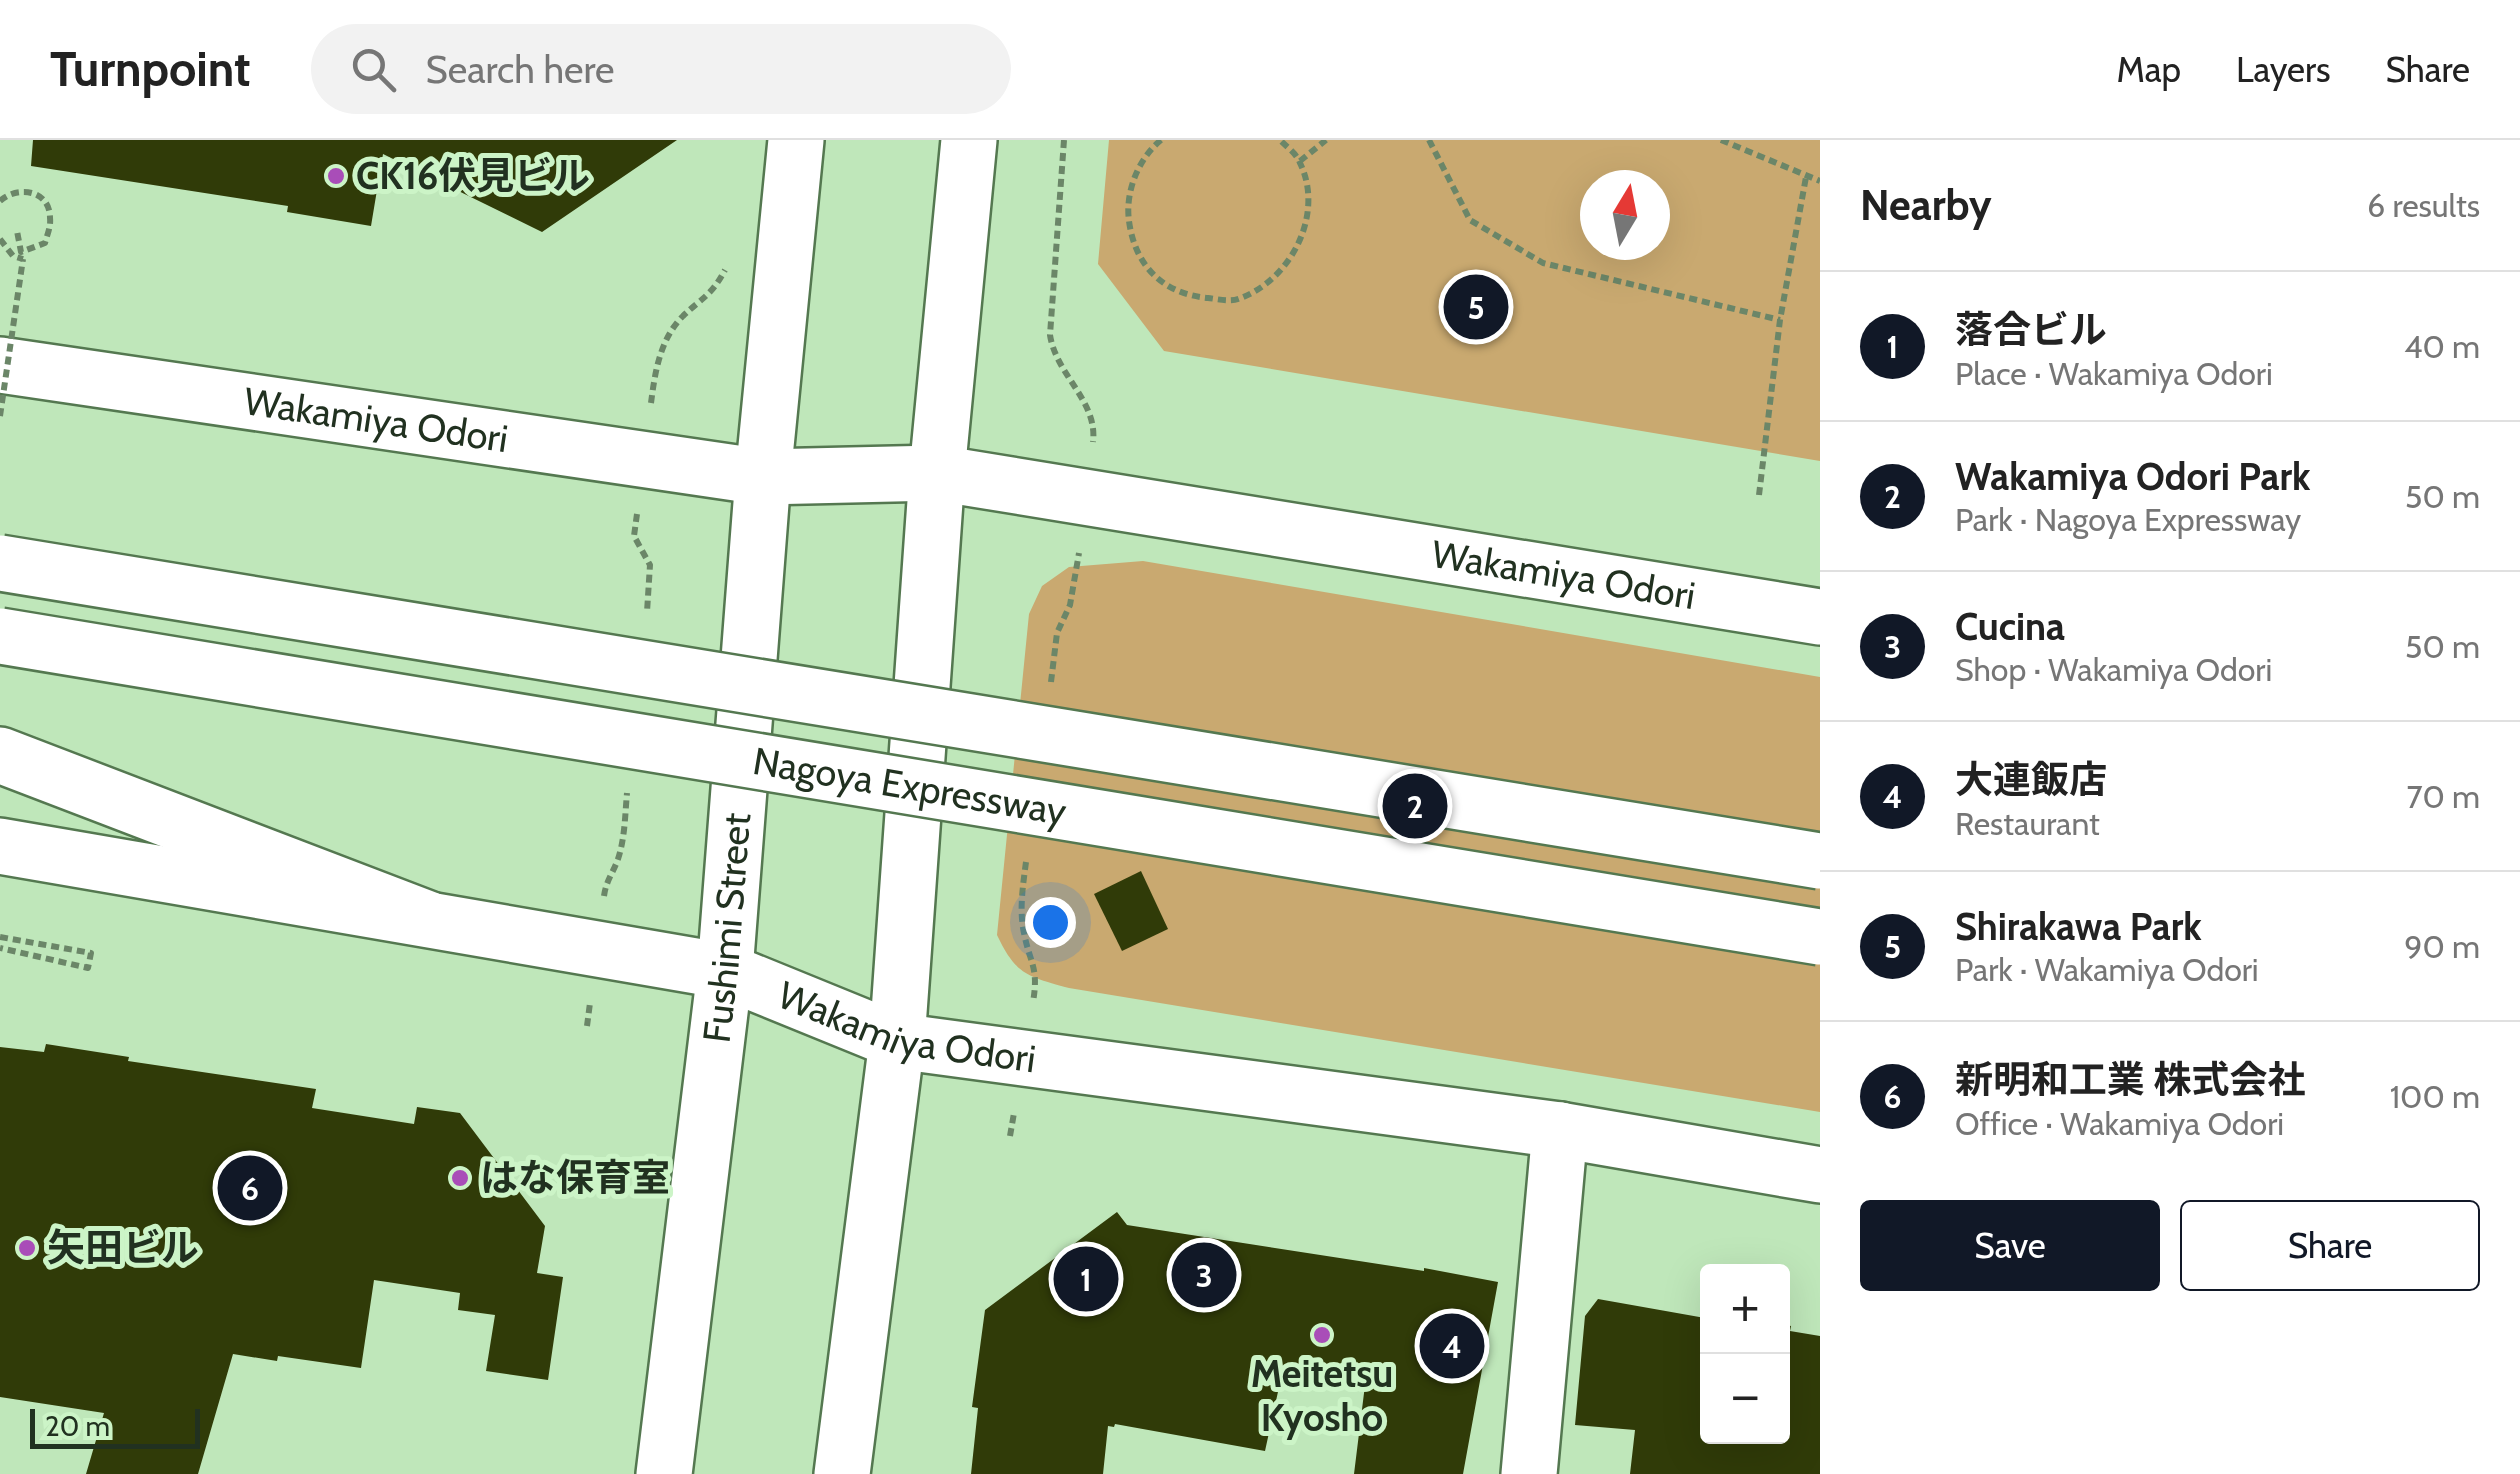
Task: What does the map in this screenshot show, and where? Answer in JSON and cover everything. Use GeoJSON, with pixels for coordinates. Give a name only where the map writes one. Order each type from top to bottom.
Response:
{"type":"FeatureCollection","features":[{"type":"Feature","properties":{"kind":"main road","name":"Fushimi Street"},"geometry":{"type":"LineString","coordinates":[[664,1474],[725,971],[763,477],[796,140]]}},
{"type":"Feature","properties":{"kind":"main road"},"geometry":{"type":"LineString","coordinates":[[842,1474],[897,1041],[936,473],[969,140]]}},
{"type":"Feature","properties":{"kind":"main road","name":"Wakamiya Odori"},"geometry":{"type":"LineString","coordinates":[[0,365],[763,477],[936,473],[1820,616]]}},
{"type":"Feature","properties":{"kind":"main road","name":"Nagoya Expressway"},"geometry":{"type":"LineString","coordinates":[[0,563],[1820,862]]}},
{"type":"Feature","properties":{"kind":"main road","name":"Nagoya Expressway"},"geometry":{"type":"LineString","coordinates":[[0,636],[1820,938]]}},
{"type":"Feature","properties":{"kind":"main road"},"geometry":{"type":"LineString","coordinates":[[0,754],[428,920]]}},
{"type":"Feature","properties":{"kind":"main road","name":"Wakamiya Odori"},"geometry":{"type":"LineString","coordinates":[[0,846],[725,971],[897,1041],[1560,1130],[1820,1175]]}},
{"type":"Feature","properties":{"kind":"main road"},"geometry":{"type":"LineString","coordinates":[[1530,1474],[1560,1130]]}},
{"type":"Feature","properties":{"kind":"path"},"geometry":{"type":"LineString","coordinates":[[1064,140],[1050,336],[1060,364],[1084,401],[1094,427]]}},
{"type":"Feature","properties":{"kind":"path"},"geometry":{"type":"LineString","coordinates":[[1161,140],[1137,171],[1126,203],[1132,242],[1148,272],[1185,296],[1236,300],[1275,278],[1303,238],[1309,197],[1300,161],[1280,140]]}},
{"type":"Feature","properties":{"kind":"path"},"geometry":{"type":"LineString","coordinates":[[1300,161],[1326,140]]}},
{"type":"Feature","properties":{"kind":"path"},"geometry":{"type":"LineString","coordinates":[[1428,140],[1470,220],[1543,263],[1780,320]]}},
{"type":"Feature","properties":{"kind":"path"},"geometry":{"type":"LineString","coordinates":[[1721,140],[1820,180]]}},
{"type":"Feature","properties":{"kind":"path"},"geometry":{"type":"LineString","coordinates":[[1759,495],[1780,320],[1806,177]]}},
{"type":"Feature","properties":{"kind":"path"},"geometry":{"type":"LineString","coordinates":[[0,201],[7,194],[22,192],[46,200],[50,220],[45,243],[21,252],[17,231]]}},
{"type":"Feature","properties":{"kind":"path"},"geometry":{"type":"LineString","coordinates":[[0,239],[13,256],[23,260],[0,416]]}},
{"type":"Feature","properties":{"kind":"path"},"geometry":{"type":"LineString","coordinates":[[654,378],[668,335],[680,318],[714,292]]}},
{"type":"Feature","properties":{"kind":"path"},"geometry":{"type":"LineString","coordinates":[[0,937],[91,953],[88,968],[0,948]]}},
{"type":"Feature","properties":{"kind":"shaded area"},"geometry":{"type":"Polygon","coordinates":[[[1109,140],[1820,140],[1820,461],[1164,351],[1098,264],[1109,140]]]}},
{"type":"Feature","properties":{"kind":"shaded area"},"geometry":{"type":"Polygon","coordinates":[[[1143,561],[1820,677],[1820,1112],[1069,988],[1024,972],[1010,958],[997,935],[1029,614],[1042,586],[1069,567],[1143,561]]]}},
{"type":"Feature","properties":{"kind":"building"},"geometry":{"type":"Polygon","coordinates":[[[33,140],[677,140],[542,232],[383,154],[371,226],[287,212],[288,206],[31,166],[33,140]]]}},
{"type":"Feature","properties":{"kind":"building"},"geometry":{"type":"Polygon","coordinates":[[[1141,871],[1168,929],[1122,951],[1094,894],[1141,871]]]}},
{"type":"Feature","properties":{"kind":"building"},"geometry":{"type":"Polygon","coordinates":[[[46,1044],[129,1057],[128,1061],[316,1089],[312,1108],[414,1124],[417,1107],[460,1113],[545,1226],[537,1273],[563,1277],[548,1380],[486,1371],[495,1315],[458,1310],[460,1293],[374,1280],[361,1368],[233,1354],[198,1474],[86,1474],[104,1413],[0,1397],[0,1047],[44,1052],[46,1044]]]}},
{"type":"Feature","properties":{"kind":"building"},"geometry":{"type":"Polygon","coordinates":[[[1117,1212],[1127,1225],[1498,1282],[1463,1474],[1354,1474],[1365,1385],[1283,1369],[1265,1451],[1115,1424],[1108,1426],[1103,1474],[971,1474],[978,1408],[972,1407],[985,1310],[1117,1212]]]}},
{"type":"Feature","properties":{"kind":"building"},"geometry":{"type":"Polygon","coordinates":[[[1598,1299],[1700,1317],[1700,1444],[1790,1444],[1790,1331],[1820,1336],[1820,1474],[1630,1474],[1635,1430],[1575,1425],[1585,1316],[1598,1299]]]}},
{"type":"Feature","properties":{"kind":"place","name":"CK16伏見ビル"},"geometry":{"type":"Point","coordinates":[336,176]}},
{"type":"Feature","properties":{"kind":"place","name":"Shirakawa Park"},"geometry":{"type":"Point","coordinates":[1476,307]}},
{"type":"Feature","properties":{"kind":"place","name":"Wakamiya Odori Park"},"geometry":{"type":"Point","coordinates":[1415,806]}},
{"type":"Feature","properties":{"kind":"place","name":"はな保育室"},"geometry":{"type":"Point","coordinates":[460,1178]}},
{"type":"Feature","properties":{"kind":"place","name":"新明和工業 株式会社"},"geometry":{"type":"Point","coordinates":[250,1188]}},
{"type":"Feature","properties":{"kind":"place","name":"矢田ビル"},"geometry":{"type":"Point","coordinates":[27,1248]}},
{"type":"Feature","properties":{"kind":"place","name":"Cucina"},"geometry":{"type":"Point","coordinates":[1204,1275]}},
{"type":"Feature","properties":{"kind":"place","name":"落合ビル"},"geometry":{"type":"Point","coordinates":[1086,1279]}},
{"type":"Feature","properties":{"kind":"place","name":"Meitetsu Kyosho"},"geometry":{"type":"Point","coordinates":[1322,1335]}},
{"type":"Feature","properties":{"kind":"place","name":"大連飯店"},"geometry":{"type":"Point","coordinates":[1452,1346]}}]}
